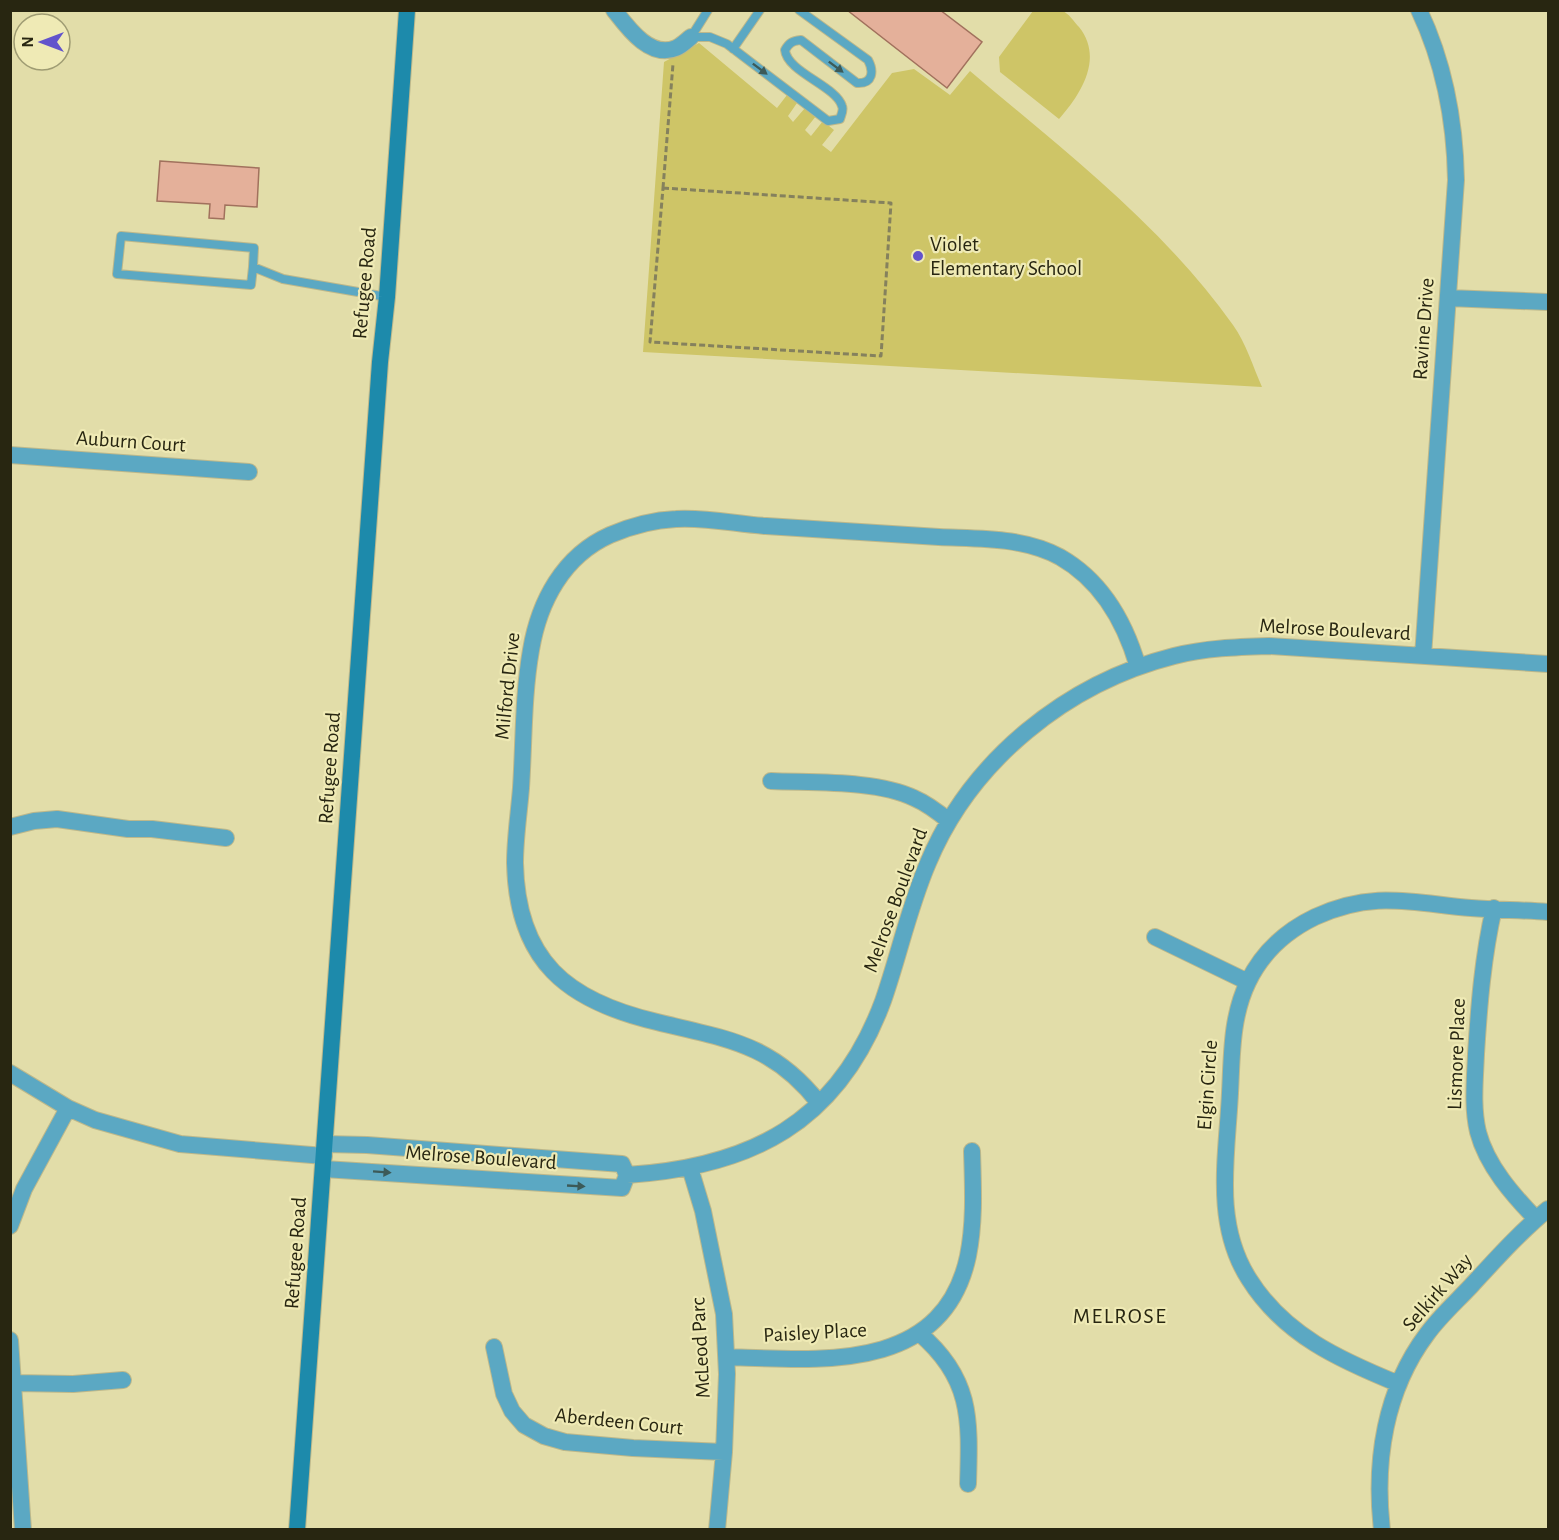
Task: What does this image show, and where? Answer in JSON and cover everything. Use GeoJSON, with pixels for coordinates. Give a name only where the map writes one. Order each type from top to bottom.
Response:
{"type":"FeatureCollection","features":[{"type":"Feature","properties":{"kind":"main road","name":"Refugee Road"},"geometry":{"type":"LineString","coordinates":[[297,1530],[407,10]]}},
{"type":"Feature","properties":{"kind":"street"},"geometry":{"type":"LineString","coordinates":[[614,10],[643,42],[655,49],[667,51],[677,48],[691,37]]}},
{"type":"Feature","properties":{"kind":"street","name":"Ravine Drive"},"geometry":{"type":"LineString","coordinates":[[1419,10],[1432,41],[1446,86],[1454,132],[1456,180],[1423,656]]}},
{"type":"Feature","properties":{"kind":"street"},"geometry":{"type":"LineString","coordinates":[[1448,298],[1548,302]]}},
{"type":"Feature","properties":{"kind":"street","name":"Auburn Court"},"geometry":{"type":"LineString","coordinates":[[10,455],[249,472]]}},
{"type":"Feature","properties":{"kind":"street","name":"Milford Drive"},"geometry":{"type":"LineString","coordinates":[[819,1103],[787,1068],[746,1046],[724,1038],[632,1017],[589,1000],[569,987],[537,952],[520,908],[516,885],[516,838],[531,650],[543,605],[554,583],[586,549],[606,537],[650,522],[677,519],[998,539],[1042,549],[1062,558],[1081,571],[1111,605],[1127,636],[1138,667]]}},
{"type":"Feature","properties":{"kind":"street","name":"Melrose Boulevard"},"geometry":{"type":"LineString","coordinates":[[627,1175],[690,1168],[721,1161],[765,1144],[784,1132],[819,1103],[852,1064],[872,1028],[911,908],[928,863],[949,821],[978,782],[1009,747],[1035,724],[1085,690],[1138,667],[1195,652],[1245,647],[1548,664]]}},
{"type":"Feature","properties":{"kind":"street"},"geometry":{"type":"LineString","coordinates":[[771,781],[868,786],[891,790],[912,796],[933,807],[949,821]]}},
{"type":"Feature","properties":{"kind":"street"},"geometry":{"type":"LineString","coordinates":[[10,827],[34,821],[57,819],[128,830],[152,829],[226,838]]}},
{"type":"Feature","properties":{"kind":"street","name":"Elgin Circle"},"geometry":{"type":"LineString","coordinates":[[1399,1384],[1320,1348],[1294,1330],[1260,1296],[1237,1256],[1226,1210],[1224,1163],[1234,1031],[1240,1002],[1261,960],[1276,943],[1295,928],[1336,909],[1358,903],[1404,900],[1472,908],[1548,912]]}},
{"type":"Feature","properties":{"kind":"street","name":"Lismore Place"},"geometry":{"type":"LineString","coordinates":[[1494,908],[1479,998],[1474,1091],[1478,1133],[1497,1172],[1508,1187],[1542,1214]]}},
{"type":"Feature","properties":{"kind":"street"},"geometry":{"type":"LineString","coordinates":[[1155,937],[1248,982]]}},
{"type":"Feature","properties":{"kind":"street"},"geometry":{"type":"LineString","coordinates":[[10,1073],[68,1108],[95,1120],[180,1144],[324,1156]]}},
{"type":"Feature","properties":{"kind":"street"},"geometry":{"type":"LineString","coordinates":[[10,1226],[24,1189],[68,1108]]}},
{"type":"Feature","properties":{"kind":"street","name":"Melrose Boulevard"},"geometry":{"type":"LineString","coordinates":[[366,1145],[622,1164],[627,1175],[622,1188],[324,1156],[366,1145]]}},
{"type":"Feature","properties":{"kind":"street","name":"Paisley Place"},"geometry":{"type":"LineString","coordinates":[[727,1357],[845,1358],[890,1349],[929,1325],[945,1307],[964,1270],[972,1227],[972,1151]]}},
{"type":"Feature","properties":{"kind":"street","name":"McLeod Parc"},"geometry":{"type":"LineString","coordinates":[[690,1168],[703,1211],[724,1314],[727,1357],[724,1452],[717,1530]]}},
{"type":"Feature","properties":{"kind":"street","name":"Selkirk Way"},"geometry":{"type":"LineString","coordinates":[[1382,1530],[1380,1459],[1389,1412],[1399,1384],[1418,1347],[1446,1311],[1542,1214]]}},
{"type":"Feature","properties":{"kind":"street"},"geometry":{"type":"LineString","coordinates":[[919,1333],[938,1349],[951,1366],[960,1388],[968,1427],[968,1484]]}},
{"type":"Feature","properties":{"kind":"street"},"geometry":{"type":"LineString","coordinates":[[10,1340],[23,1530]]}},
{"type":"Feature","properties":{"kind":"street","name":"Aberdeen Court"},"geometry":{"type":"LineString","coordinates":[[494,1347],[504,1394],[512,1411],[524,1425],[544,1436],[565,1442],[724,1452]]}},
{"type":"Feature","properties":{"kind":"street"},"geometry":{"type":"LineString","coordinates":[[14,1383],[73,1384],[123,1380]]}},
{"type":"Feature","properties":{"kind":"lane"},"geometry":{"type":"LineString","coordinates":[[691,37],[708,10]]}},
{"type":"Feature","properties":{"kind":"lane"},"geometry":{"type":"LineString","coordinates":[[733,49],[760,10]]}},
{"type":"Feature","properties":{"kind":"lane"},"geometry":{"type":"LineString","coordinates":[[691,37],[710,37],[733,49],[828,121],[840,119],[843,106],[836,97],[788,60],[785,50],[788,44],[801,40],[857,82],[864,83],[870,79],[872,66],[868,60],[799,10]]}},
{"type":"Feature","properties":{"kind":"lane"},"geometry":{"type":"LineString","coordinates":[[121,236],[254,248],[252,267],[251,285],[117,274],[121,236]]}},
{"type":"Feature","properties":{"kind":"lane"},"geometry":{"type":"LineString","coordinates":[[252,267],[283,279],[387,297]]}},
{"type":"Feature","properties":{"kind":"path"},"geometry":{"type":"LineString","coordinates":[[663,188],[891,203],[881,356],[650,342],[673,57]]}},
{"type":"Feature","properties":{"kind":"shaded area"},"geometry":{"type":"Polygon","coordinates":[[[1055,10],[1067,14],[1079,27],[1090,51],[1087,75],[1082,87],[1059,119],[1000,72],[999,57],[1033,11],[1055,10]]]}},
{"type":"Feature","properties":{"kind":"shaded area"},"geometry":{"type":"Polygon","coordinates":[[[699,43],[777,108],[787,95],[797,103],[788,116],[793,122],[805,108],[816,116],[805,130],[811,136],[823,121],[834,130],[822,145],[831,152],[892,73],[914,69],[950,95],[970,71],[1110,190],[1175,254],[1238,332],[1262,387],[643,352],[664,62],[699,43]]]}},
{"type":"Feature","properties":{"kind":"building"},"geometry":{"type":"Polygon","coordinates":[[[847,10],[940,10],[982,42],[947,88],[847,10]]]}},
{"type":"Feature","properties":{"kind":"building"},"geometry":{"type":"Polygon","coordinates":[[[160,161],[259,168],[257,207],[225,205],[224,219],[209,218],[210,204],[157,201],[160,161]]]}},
{"type":"Feature","properties":{"kind":"place","name":"Violet Elementary School"},"geometry":{"type":"Point","coordinates":[918,256]}},
{"type":"Feature","properties":{"kind":"district","name":"MELROSE"},"geometry":{"type":"Point","coordinates":[1120,1315]}}]}
